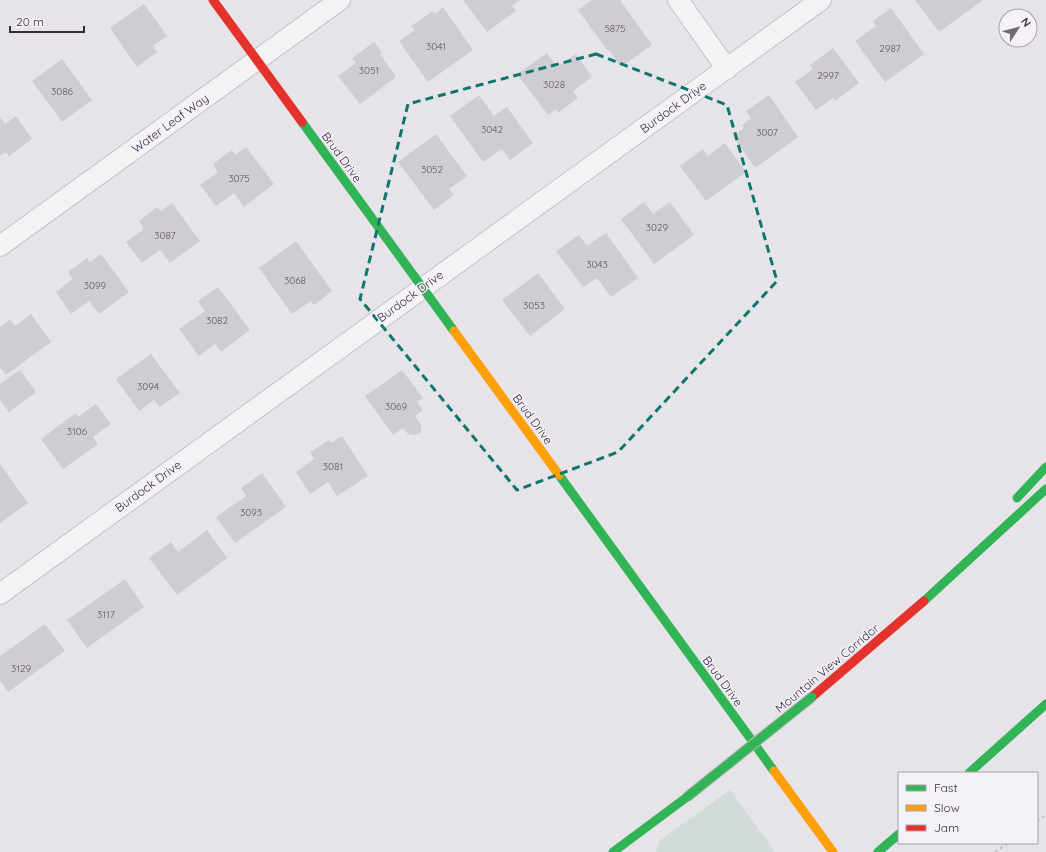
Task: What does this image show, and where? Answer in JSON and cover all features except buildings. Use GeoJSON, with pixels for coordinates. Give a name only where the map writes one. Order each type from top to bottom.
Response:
{"type":"FeatureCollection","features":[{"type":"Feature","properties":{"kind":"main road","name":"Brud Drive"},"geometry":{"type":"LineString","coordinates":[[213,0],[833,852]]}},
{"type":"Feature","properties":{"kind":"main road"},"geometry":{"type":"LineString","coordinates":[[1008,507],[1046,467]]}},
{"type":"Feature","properties":{"kind":"main road","name":"Mountain View Corridor"},"geometry":{"type":"LineString","coordinates":[[613,852],[687,797],[812,697],[916,609],[1046,489]]}},
{"type":"Feature","properties":{"kind":"main road"},"geometry":{"type":"LineString","coordinates":[[916,609],[983,535]]}},
{"type":"Feature","properties":{"kind":"main road"},"geometry":{"type":"LineString","coordinates":[[970,772],[1046,704]]}},
{"type":"Feature","properties":{"kind":"main road"},"geometry":{"type":"LineString","coordinates":[[878,852],[898,835]]}},
{"type":"Feature","properties":{"kind":"street","name":"Water Leaf Way"},"geometry":{"type":"LineString","coordinates":[[0,246],[340,0]]}},
{"type":"Feature","properties":{"kind":"street"},"geometry":{"type":"LineString","coordinates":[[678,0],[727,69]]}},
{"type":"Feature","properties":{"kind":"street","name":"Burdock Drive"},"geometry":{"type":"LineString","coordinates":[[0,594],[821,0]]}},
{"type":"Feature","properties":{"kind":"path"},"geometry":{"type":"LineString","coordinates":[[996,852],[1007,844]]}},
{"type":"Feature","properties":{"kind":"highlighted area"},"geometry":{"type":"Polygon","coordinates":[[[596,54],[727,105],[777,281],[618,452],[517,490],[360,299],[408,104],[596,54]]]}},
{"type":"Feature","properties":{"kind":"shaded area"},"geometry":{"type":"Polygon","coordinates":[[[730,790],[775,852],[656,852],[659,841],[730,790]]]}},
{"type":"Feature","properties":{"kind":"traffic: fast"},"geometry":{"type":"LineString","coordinates":[[302,122],[454,331]]}},
{"type":"Feature","properties":{"kind":"traffic: fast"},"geometry":{"type":"LineString","coordinates":[[1017,498],[1046,467]]}},
{"type":"Feature","properties":{"kind":"traffic: fast"},"geometry":{"type":"LineString","coordinates":[[559,475],[774,771]]}},
{"type":"Feature","properties":{"kind":"traffic: fast"},"geometry":{"type":"LineString","coordinates":[[924,601],[1046,489]]}},
{"type":"Feature","properties":{"kind":"traffic: fast"},"geometry":{"type":"LineString","coordinates":[[687,797],[812,697]]}},
{"type":"Feature","properties":{"kind":"traffic: fast"},"geometry":{"type":"LineString","coordinates":[[970,772],[1046,704]]}},
{"type":"Feature","properties":{"kind":"traffic: fast"},"geometry":{"type":"LineString","coordinates":[[613,852],[687,797]]}},
{"type":"Feature","properties":{"kind":"traffic: fast"},"geometry":{"type":"LineString","coordinates":[[878,852],[898,835]]}},
{"type":"Feature","properties":{"kind":"traffic: slow"},"geometry":{"type":"LineString","coordinates":[[454,331],[559,475]]}},
{"type":"Feature","properties":{"kind":"traffic: slow"},"geometry":{"type":"LineString","coordinates":[[774,771],[833,852]]}},
{"type":"Feature","properties":{"kind":"traffic: jam"},"geometry":{"type":"LineString","coordinates":[[213,0],[302,122]]}},
{"type":"Feature","properties":{"kind":"traffic: jam"},"geometry":{"type":"LineString","coordinates":[[812,697],[924,601]]}}]}
